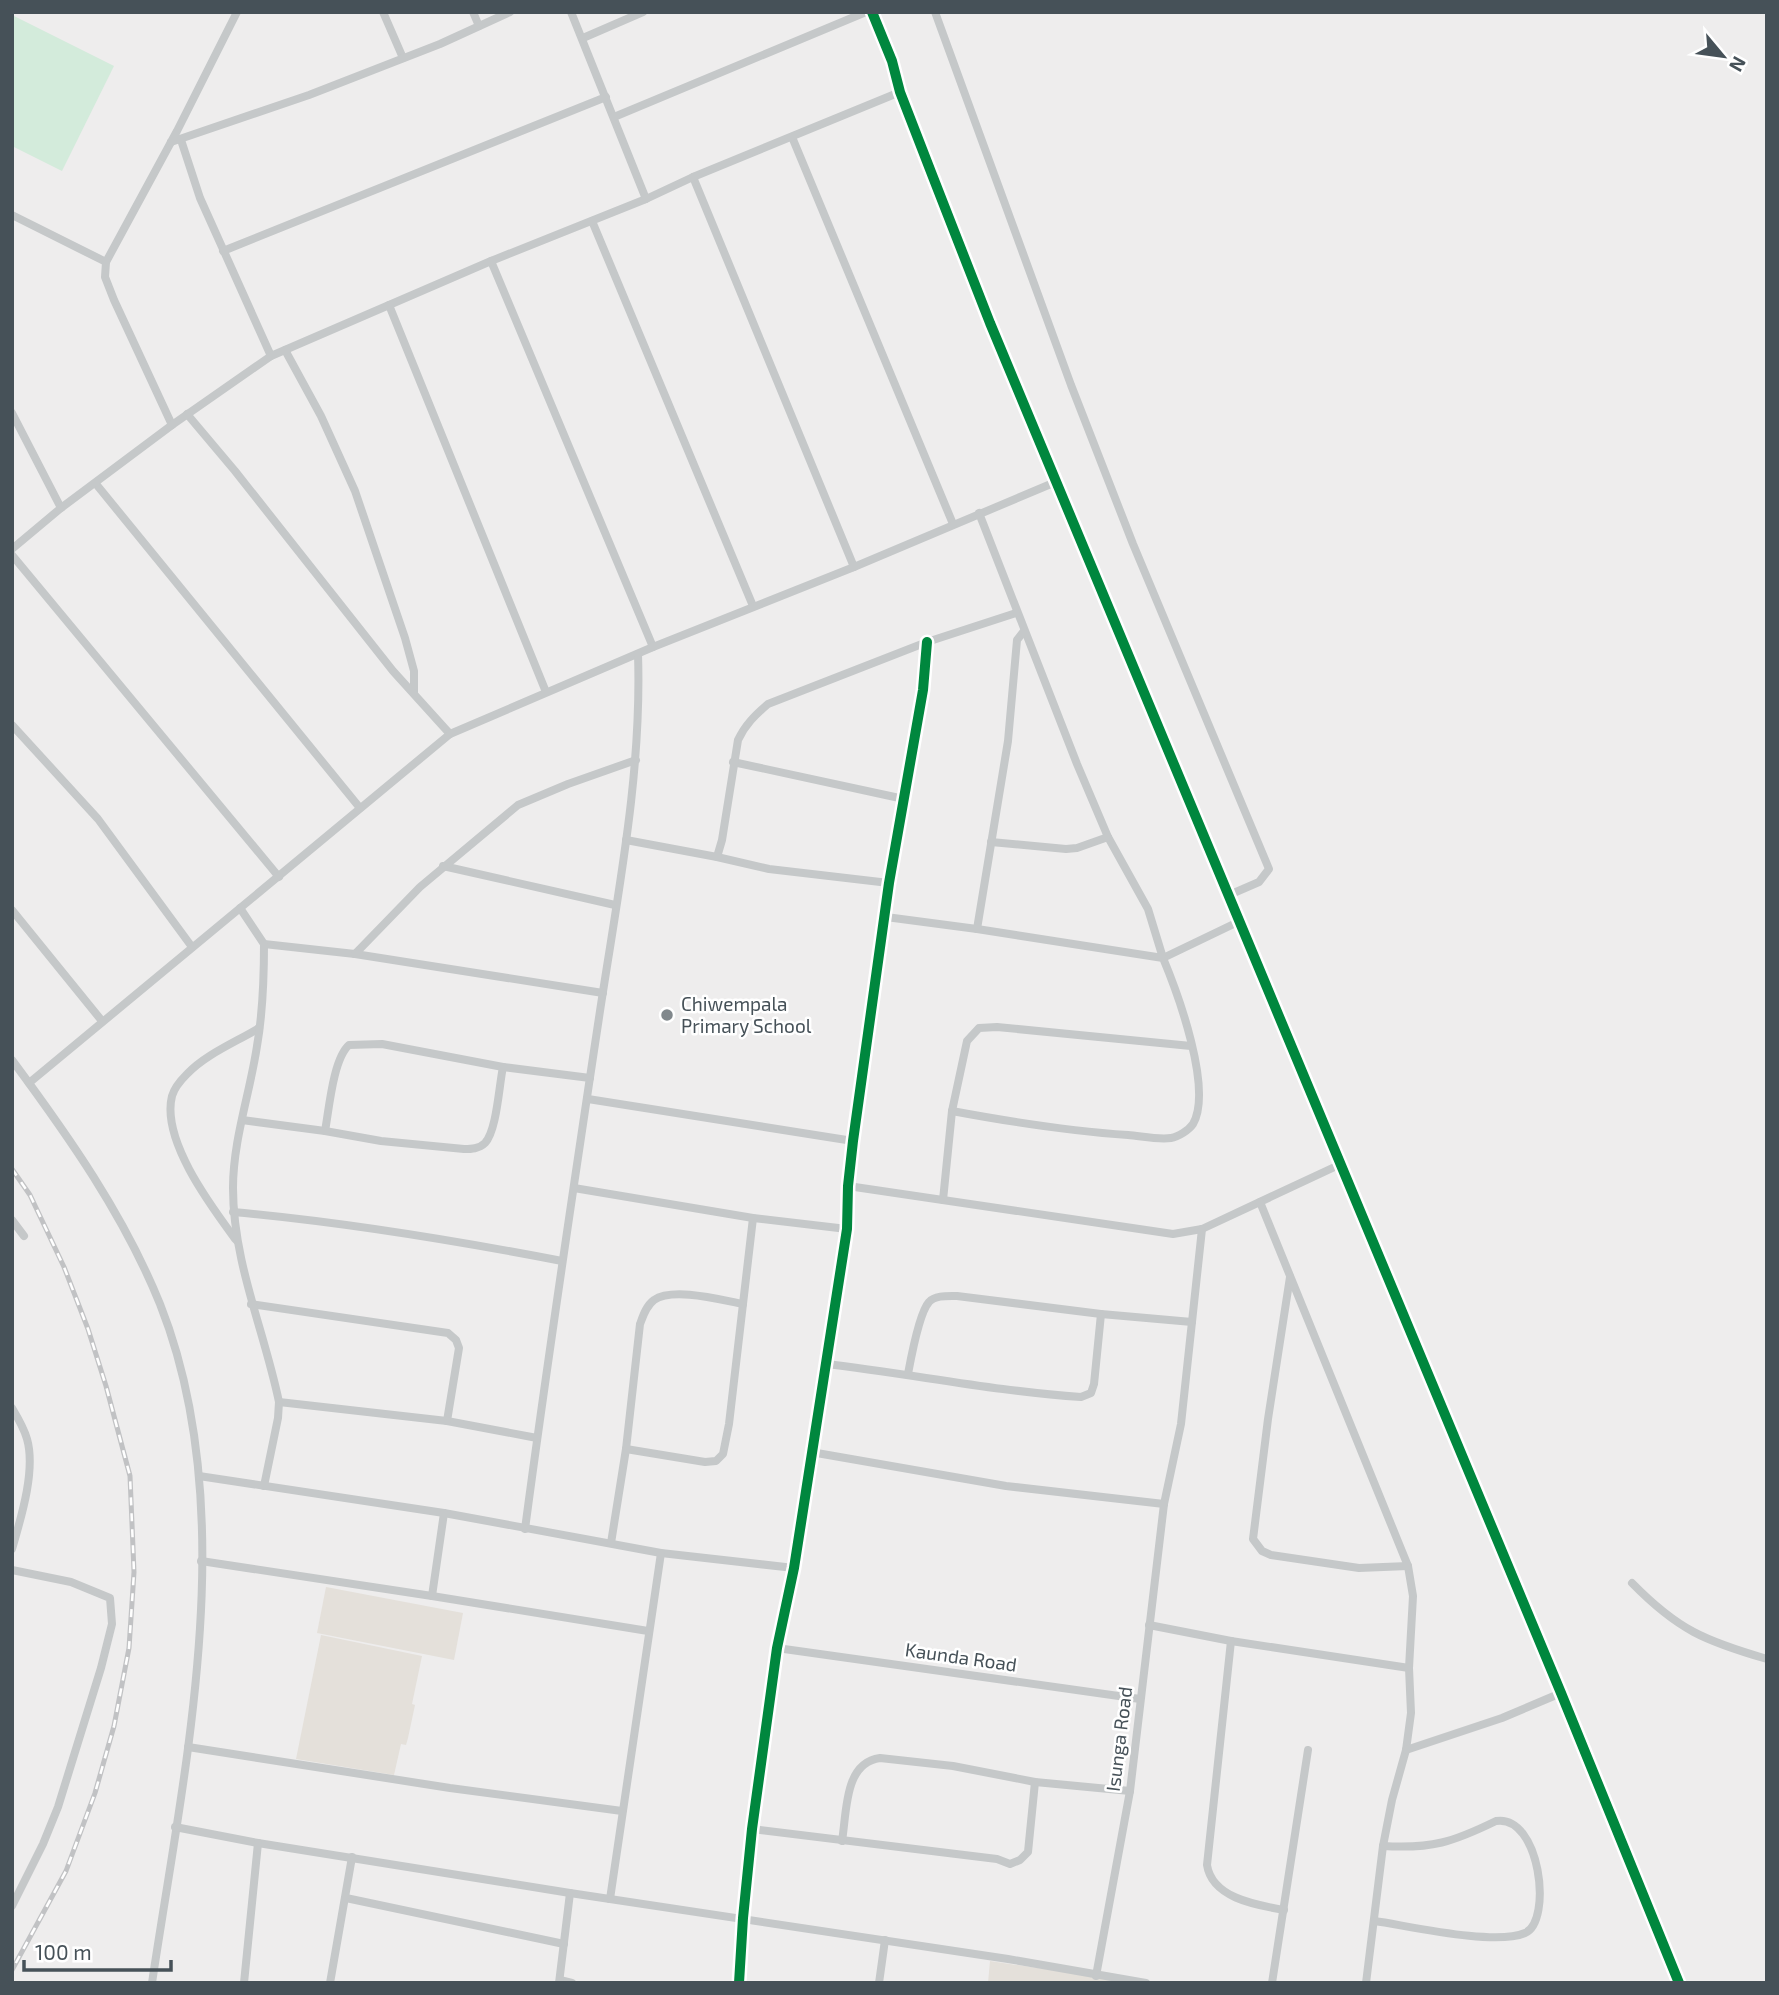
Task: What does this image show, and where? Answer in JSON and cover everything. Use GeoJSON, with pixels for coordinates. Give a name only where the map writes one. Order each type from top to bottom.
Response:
{"type":"FeatureCollection","features":[{"type":"Feature","properties":{"kind":"street"},"geometry":{"type":"LineString","coordinates":[[383,12],[403,58]]}},
{"type":"Feature","properties":{"kind":"street"},"geometry":{"type":"LineString","coordinates":[[473,12],[479,26]]}},
{"type":"Feature","properties":{"kind":"street"},"geometry":{"type":"LineString","coordinates":[[171,142],[403,58],[510,12]]}},
{"type":"Feature","properties":{"kind":"street"},"geometry":{"type":"LineString","coordinates":[[570,12],[583,38],[646,200]]}},
{"type":"Feature","properties":{"kind":"street"},"geometry":{"type":"LineString","coordinates":[[583,38],[643,12]]}},
{"type":"Feature","properties":{"kind":"street"},"geometry":{"type":"LineString","coordinates":[[614,117],[866,12]]}},
{"type":"Feature","properties":{"kind":"street"},"geometry":{"type":"LineString","coordinates":[[872,12],[892,61],[900,92],[990,323],[1058,481],[1679,1983]]}},
{"type":"Feature","properties":{"kind":"street"},"geometry":{"type":"LineString","coordinates":[[935,12],[1076,397],[1138,556],[1269,869],[1259,882],[1229,895]]}},
{"type":"Feature","properties":{"kind":"street"},"geometry":{"type":"LineString","coordinates":[[172,425],[114,300],[105,277],[106,262],[171,142],[233,13]]}},
{"type":"Feature","properties":{"kind":"street"},"geometry":{"type":"LineString","coordinates":[[12,549],[61,508],[172,425],[271,356],[491,261],[646,200],[693,177],[900,92]]}},
{"type":"Feature","properties":{"kind":"street"},"geometry":{"type":"LineString","coordinates":[[223,251],[606,97]]}},
{"type":"Feature","properties":{"kind":"street"},"geometry":{"type":"LineString","coordinates":[[792,137],[953,524]]}},
{"type":"Feature","properties":{"kind":"street"},"geometry":{"type":"LineString","coordinates":[[181,140],[200,198],[271,356]]}},
{"type":"Feature","properties":{"kind":"street"},"geometry":{"type":"LineString","coordinates":[[693,177],[853,567]]}},
{"type":"Feature","properties":{"kind":"street"},"geometry":{"type":"LineString","coordinates":[[12,215],[106,262]]}},
{"type":"Feature","properties":{"kind":"street"},"geometry":{"type":"LineString","coordinates":[[592,220],[753,606]]}},
{"type":"Feature","properties":{"kind":"street"},"geometry":{"type":"LineString","coordinates":[[491,261],[653,647]]}},
{"type":"Feature","properties":{"kind":"street"},"geometry":{"type":"LineString","coordinates":[[389,305],[546,692]]}},
{"type":"Feature","properties":{"kind":"street"},"geometry":{"type":"LineString","coordinates":[[285,350],[321,416],[355,491],[405,638],[414,671],[414,693]]}},
{"type":"Feature","properties":{"kind":"street"},"geometry":{"type":"LineString","coordinates":[[12,413],[61,508]]}},
{"type":"Feature","properties":{"kind":"street"},"geometry":{"type":"LineString","coordinates":[[187,414],[393,671],[450,734]]}},
{"type":"Feature","properties":{"kind":"street"},"geometry":{"type":"LineString","coordinates":[[29,1083],[450,734],[653,647],[1058,481]]}},
{"type":"Feature","properties":{"kind":"street"},"geometry":{"type":"LineString","coordinates":[[96,484],[360,808]]}},
{"type":"Feature","properties":{"kind":"street"},"geometry":{"type":"LineString","coordinates":[[953,1111],[1030,1126],[1171,1138],[1192,1125],[1198,1107],[1199,1078],[1191,1046],[1178,995],[1148,909],[1108,837],[1016,612],[979,513]]}},
{"type":"Feature","properties":{"kind":"street"},"geometry":{"type":"LineString","coordinates":[[12,555],[279,877]]}},
{"type":"Feature","properties":{"kind":"street"},"geometry":{"type":"LineString","coordinates":[[717,857],[722,840],[733,762],[743,730],[768,704],[927,642],[1016,612]]}},
{"type":"Feature","properties":{"kind":"street"},"geometry":{"type":"LineString","coordinates":[[977,929],[1008,741],[1017,640],[1024,631]]}},
{"type":"Feature","properties":{"kind":"street"},"geometry":{"type":"LineString","coordinates":[[739,1983],[752,1829],[777,1648],[794,1568],[847,1229],[853,1141],[889,883],[923,690],[927,642]]}},
{"type":"Feature","properties":{"kind":"street"},"geometry":{"type":"LineString","coordinates":[[524,1529],[626,840],[636,760],[638,654]]}},
{"type":"Feature","properties":{"kind":"street"},"geometry":{"type":"LineString","coordinates":[[12,725],[99,819],[192,947]]}},
{"type":"Feature","properties":{"kind":"street"},"geometry":{"type":"LineString","coordinates":[[355,954],[420,887],[518,805],[636,760]]}},
{"type":"Feature","properties":{"kind":"street"},"geometry":{"type":"LineString","coordinates":[[733,762],[904,799]]}},
{"type":"Feature","properties":{"kind":"street"},"geometry":{"type":"LineString","coordinates":[[990,842],[1066,849],[1088,845],[1108,837]]}},
{"type":"Feature","properties":{"kind":"street"},"geometry":{"type":"LineString","coordinates":[[626,840],[769,869],[889,883]]}},
{"type":"Feature","properties":{"kind":"street"},"geometry":{"type":"LineString","coordinates":[[443,866],[615,905]]}},
{"type":"Feature","properties":{"kind":"street"},"geometry":{"type":"LineString","coordinates":[[240,908],[264,944],[259,1028],[233,1185],[237,1242],[251,1304],[279,1402],[264,1486]]}},
{"type":"Feature","properties":{"kind":"street"},"geometry":{"type":"LineString","coordinates":[[12,910],[102,1021]]}},
{"type":"Feature","properties":{"kind":"street"},"geometry":{"type":"LineString","coordinates":[[886,917],[1163,958],[1240,920]]}},
{"type":"Feature","properties":{"kind":"street"},"geometry":{"type":"LineString","coordinates":[[264,944],[355,954],[603,993]]}},
{"type":"Feature","properties":{"kind":"street"},"geometry":{"type":"LineString","coordinates":[[943,1200],[953,1111],[967,1041],[979,1028],[997,1027],[1191,1046]]}},
{"type":"Feature","properties":{"kind":"street"},"geometry":{"type":"LineString","coordinates":[[237,1242],[213,1209],[176,1140],[171,1110],[173,1094],[188,1073],[203,1061],[259,1028]]}},
{"type":"Feature","properties":{"kind":"street"},"geometry":{"type":"LineString","coordinates":[[325,1131],[338,1065],[341,1055],[349,1045],[382,1044],[503,1067],[590,1079]]}},
{"type":"Feature","properties":{"kind":"street"},"geometry":{"type":"LineString","coordinates":[[12,1060],[70,1139],[108,1200],[160,1303],[183,1376],[199,1476],[201,1561],[194,1704],[152,1983]]}},
{"type":"Feature","properties":{"kind":"street"},"geometry":{"type":"LineString","coordinates":[[242,1120],[380,1141],[476,1148],[485,1143],[491,1131],[503,1067]]}},
{"type":"Feature","properties":{"kind":"street"},"geometry":{"type":"LineString","coordinates":[[588,1099],[853,1141]]}},
{"type":"Feature","properties":{"kind":"street"},"geometry":{"type":"LineString","coordinates":[[848,1186],[1173,1234],[1202,1229],[1341,1164]]}},
{"type":"Feature","properties":{"kind":"street"},"geometry":{"type":"LineString","coordinates":[[575,1188],[753,1217],[847,1229]]}},
{"type":"Feature","properties":{"kind":"street"},"geometry":{"type":"LineString","coordinates":[[1261,1202],[1408,1566],[1413,1596],[1409,1668],[1411,1713],[1406,1750],[1383,1846],[1366,1983]]}},
{"type":"Feature","properties":{"kind":"street"},"geometry":{"type":"LineString","coordinates":[[233,1212],[323,1222],[562,1261]]}},
{"type":"Feature","properties":{"kind":"street"},"geometry":{"type":"LineString","coordinates":[[626,1449],[705,1462],[716,1461],[723,1454],[753,1217]]}},
{"type":"Feature","properties":{"kind":"street"},"geometry":{"type":"LineString","coordinates":[[12,1220],[24,1236]]}},
{"type":"Feature","properties":{"kind":"street","name":"Isunga Road"},"geometry":{"type":"LineString","coordinates":[[1096,1976],[1130,1791],[1164,1504],[1181,1424],[1202,1229]]}},
{"type":"Feature","properties":{"kind":"street"},"geometry":{"type":"LineString","coordinates":[[1290,1277],[1273,1382],[1253,1539],[1262,1551],[1271,1555],[1359,1568],[1408,1566]]}},
{"type":"Feature","properties":{"kind":"street"},"geometry":{"type":"LineString","coordinates":[[611,1543],[626,1449],[640,1324],[651,1302],[660,1297],[677,1294],[743,1304]]}},
{"type":"Feature","properties":{"kind":"street"},"geometry":{"type":"LineString","coordinates":[[908,1374],[914,1343],[925,1310],[929,1301],[936,1298],[957,1296],[1192,1322]]}},
{"type":"Feature","properties":{"kind":"street"},"geometry":{"type":"LineString","coordinates":[[251,1304],[448,1332],[459,1348],[447,1421]]}},
{"type":"Feature","properties":{"kind":"street"},"geometry":{"type":"LineString","coordinates":[[826,1364],[908,1374],[1018,1393],[1081,1397],[1091,1393],[1094,1384],[1101,1314]]}},
{"type":"Feature","properties":{"kind":"street"},"geometry":{"type":"LineString","coordinates":[[279,1402],[447,1421],[537,1438]]}},
{"type":"Feature","properties":{"kind":"street"},"geometry":{"type":"LineString","coordinates":[[12,1408],[28,1440],[30,1460],[25,1497],[12,1549]]}},
{"type":"Feature","properties":{"kind":"street"},"geometry":{"type":"LineString","coordinates":[[811,1452],[1006,1486],[1164,1504]]}},
{"type":"Feature","properties":{"kind":"street"},"geometry":{"type":"LineString","coordinates":[[199,1476],[444,1513],[661,1553],[794,1568]]}},
{"type":"Feature","properties":{"kind":"street"},"geometry":{"type":"LineString","coordinates":[[432,1596],[444,1513]]}},
{"type":"Feature","properties":{"kind":"street"},"geometry":{"type":"LineString","coordinates":[[610,1899],[661,1553]]}},
{"type":"Feature","properties":{"kind":"street"},"geometry":{"type":"LineString","coordinates":[[201,1561],[648,1632]]}},
{"type":"Feature","properties":{"kind":"street"},"geometry":{"type":"LineString","coordinates":[[12,1570],[71,1582],[110,1598],[112,1625],[58,1807],[12,1906]]}},
{"type":"Feature","properties":{"kind":"street"},"geometry":{"type":"LineString","coordinates":[[1632,1583],[1657,1609],[1681,1627],[1717,1644],[1767,1659]]}},
{"type":"Feature","properties":{"kind":"street"},"geometry":{"type":"LineString","coordinates":[[1149,1625],[1231,1641],[1409,1668]]}},
{"type":"Feature","properties":{"kind":"street"},"geometry":{"type":"LineString","coordinates":[[1231,1641],[1207,1865],[1209,1876],[1215,1884],[1233,1896],[1284,1910]]}},
{"type":"Feature","properties":{"kind":"street","name":"Kaunda Road"},"geometry":{"type":"LineString","coordinates":[[777,1648],[1140,1699]]}},
{"type":"Feature","properties":{"kind":"street"},"geometry":{"type":"LineString","coordinates":[[1406,1750],[1502,1718],[1561,1693]]}},
{"type":"Feature","properties":{"kind":"street"},"geometry":{"type":"LineString","coordinates":[[188,1747],[450,1788],[622,1811]]}},
{"type":"Feature","properties":{"kind":"street"},"geometry":{"type":"LineString","coordinates":[[1272,1983],[1308,1750]]}},
{"type":"Feature","properties":{"kind":"street"},"geometry":{"type":"LineString","coordinates":[[842,1841],[854,1774],[868,1759],[953,1766],[1035,1782],[1130,1791]]}},
{"type":"Feature","properties":{"kind":"street"},"geometry":{"type":"LineString","coordinates":[[752,1829],[997,1859],[1010,1864],[1020,1860],[1028,1852],[1035,1782]]}},
{"type":"Feature","properties":{"kind":"street"},"geometry":{"type":"LineString","coordinates":[[1375,1921],[1487,1937],[1513,1936],[1534,1927],[1538,1914],[1536,1864],[1527,1837],[1515,1823],[1506,1819],[1444,1843],[1423,1847],[1383,1846]]}},
{"type":"Feature","properties":{"kind":"street"},"geometry":{"type":"LineString","coordinates":[[175,1827],[258,1843],[1008,1959],[1146,1983]]}},
{"type":"Feature","properties":{"kind":"street"},"geometry":{"type":"LineString","coordinates":[[244,1983],[258,1843]]}},
{"type":"Feature","properties":{"kind":"street"},"geometry":{"type":"LineString","coordinates":[[330,1983],[352,1857]]}},
{"type":"Feature","properties":{"kind":"street"},"geometry":{"type":"LineString","coordinates":[[570,1893],[560,1981],[572,1983]]}},
{"type":"Feature","properties":{"kind":"street"},"geometry":{"type":"LineString","coordinates":[[345,1898],[564,1944]]}},
{"type":"Feature","properties":{"kind":"street"},"geometry":{"type":"LineString","coordinates":[[879,1983],[885,1940]]}},
{"type":"Feature","properties":{"kind":"shaded area"},"geometry":{"type":"Polygon","coordinates":[[[326,1587],[463,1613],[454,1660],[317,1633],[326,1587]]]}},
{"type":"Feature","properties":{"kind":"shaded area"},"geometry":{"type":"Polygon","coordinates":[[[321,1635],[422,1656],[408,1738],[406,1745],[401,1744],[394,1775],[296,1759],[321,1635]]]}},
{"type":"Feature","properties":{"kind":"shaded area"},"geometry":{"type":"Polygon","coordinates":[[[990,1961],[1138,1983],[988,1983],[990,1961]]]}},
{"type":"Feature","properties":{"kind":"green space"},"geometry":{"type":"Polygon","coordinates":[[[12,15],[114,66],[62,171],[12,146],[12,15]]]}},
{"type":"Feature","properties":{"kind":"railway"},"geometry":{"type":"LineString","coordinates":[[12,1169],[30,1195],[64,1267],[106,1386],[130,1476],[134,1572],[129,1648],[114,1726],[95,1793],[66,1871],[12,1970]]}},
{"type":"Feature","properties":{"kind":"cycle path"},"geometry":{"type":"LineString","coordinates":[[872,12],[892,61],[900,92],[990,323],[1561,1693],[1679,1983]]}},
{"type":"Feature","properties":{"kind":"cycle path"},"geometry":{"type":"LineString","coordinates":[[739,1983],[752,1829],[777,1648],[794,1568],[847,1229],[853,1141],[889,883],[923,690],[927,642]]}},
{"type":"Feature","properties":{"kind":"place","name":"Chiwempala Primary School"},"geometry":{"type":"Point","coordinates":[667,1015]}}]}
